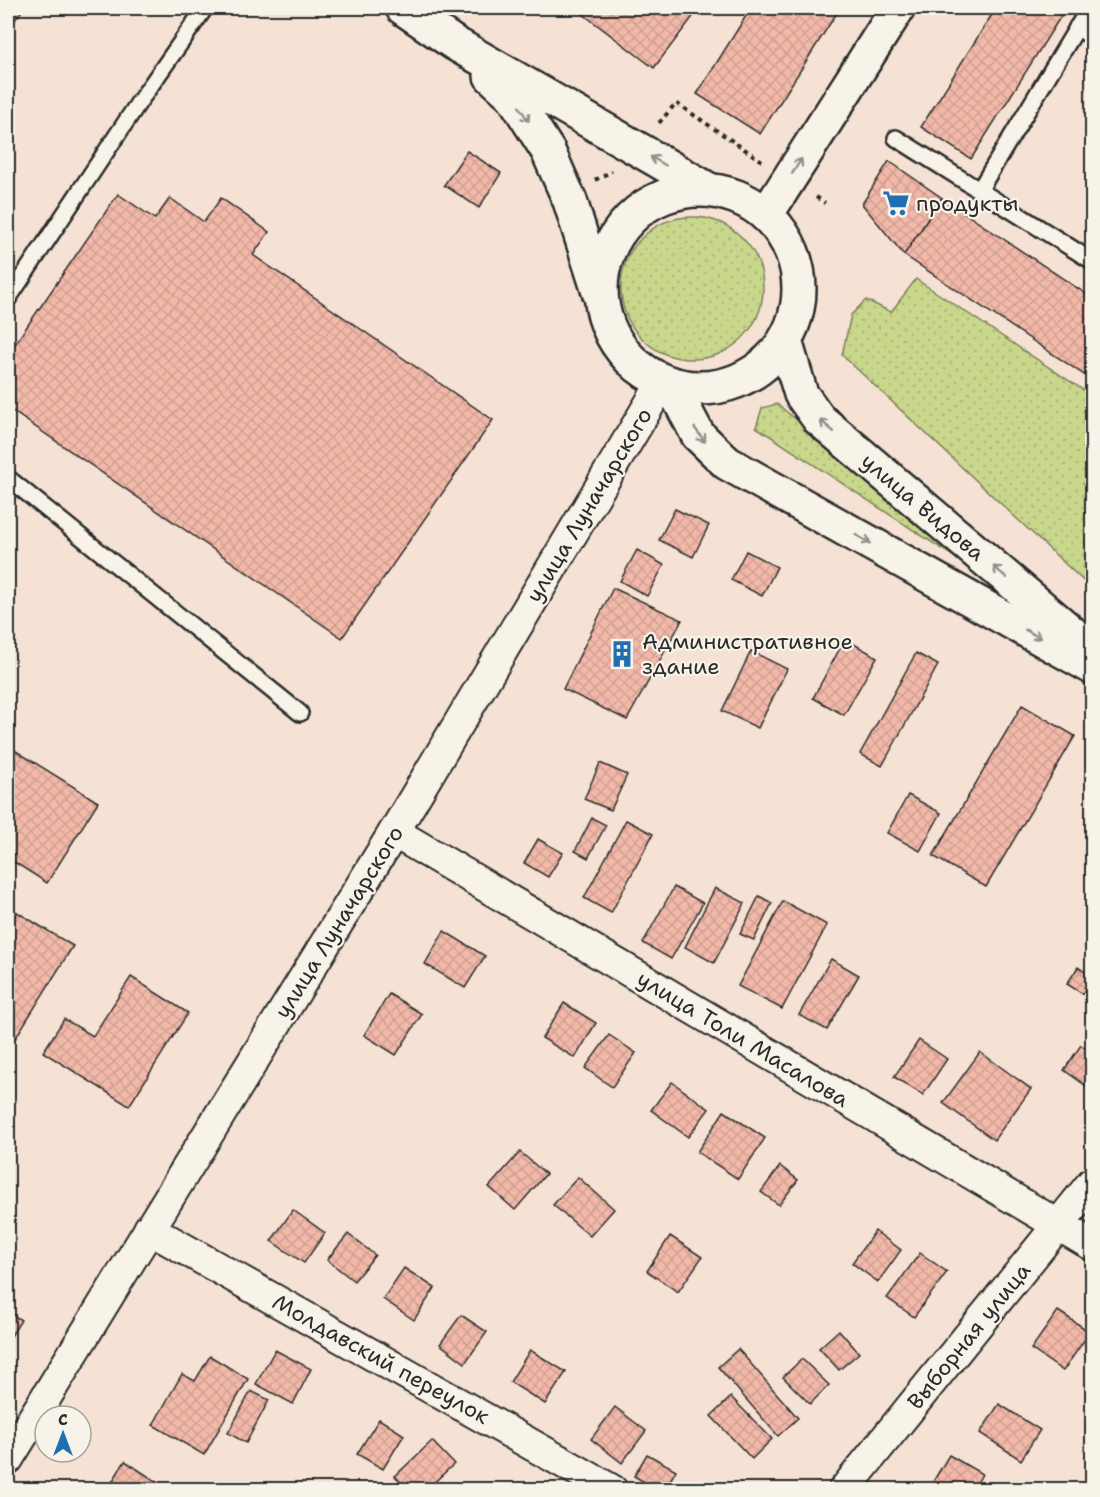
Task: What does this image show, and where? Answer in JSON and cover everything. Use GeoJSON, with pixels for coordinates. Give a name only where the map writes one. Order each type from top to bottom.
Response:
{"type":"FeatureCollection","features":[{"type":"Feature","properties":{"kind":"street"},"geometry":{"type":"LineString","coordinates":[[403,8],[454,43],[709,190],[737,197],[766,215],[782,232],[795,258],[800,286],[796,315],[785,341],[764,366],[736,382],[704,388],[667,382],[642,370],[621,350],[607,325],[570,201],[548,151],[513,96],[454,43]]}},
{"type":"Feature","properties":{"kind":"street"},"geometry":{"type":"LineString","coordinates":[[766,215],[898,8]]}},
{"type":"Feature","properties":{"kind":"street"},"geometry":{"type":"LineString","coordinates":[[600,297],[602,268],[613,241],[630,219],[653,202],[680,192],[709,190]]}},
{"type":"Feature","properties":{"kind":"street","name":"улица Видова"},"geometry":{"type":"LineString","coordinates":[[785,341],[801,394],[819,419],[1092,651]]}},
{"type":"Feature","properties":{"kind":"street"},"geometry":{"type":"LineString","coordinates":[[667,382],[698,435],[727,464],[1092,667]]}},
{"type":"Feature","properties":{"kind":"street","name":"улица Луначарского"},"geometry":{"type":"LineString","coordinates":[[8,1459],[394,832],[667,382]]}},
{"type":"Feature","properties":{"kind":"street","name":"улица Толи Масалова"},"geometry":{"type":"LineString","coordinates":[[394,832],[1092,1245]]}},
{"type":"Feature","properties":{"kind":"street","name":"Выборная улица"},"geometry":{"type":"LineString","coordinates":[[844,1490],[1092,1183]]}},
{"type":"Feature","properties":{"kind":"street","name":"Молдавский переулок"},"geometry":{"type":"LineString","coordinates":[[150,1229],[612,1490]]}},
{"type":"Feature","properties":{"kind":"lane"},"geometry":{"type":"LineString","coordinates":[[8,299],[139,102],[205,8]]}},
{"type":"Feature","properties":{"kind":"lane"},"geometry":{"type":"LineString","coordinates":[[980,189],[1089,8]]}},
{"type":"Feature","properties":{"kind":"lane"},"geometry":{"type":"LineString","coordinates":[[1077,27],[1092,37]]}},
{"type":"Feature","properties":{"kind":"lane"},"geometry":{"type":"LineString","coordinates":[[896,138],[1092,261]]}},
{"type":"Feature","properties":{"kind":"lane"},"geometry":{"type":"LineString","coordinates":[[8,478],[300,713]]}},
{"type":"Feature","properties":{"kind":"green space"},"geometry":{"type":"Polygon","coordinates":[[[692,217],[719,222],[742,238],[758,261],[763,288],[758,315],[742,338],[719,354],[692,359],[665,354],[642,338],[626,315],[621,288],[626,261],[642,238],[665,222],[692,217]]]}},
{"type":"Feature","properties":{"kind":"green space"},"geometry":{"type":"Polygon","coordinates":[[[916,279],[1092,396],[1092,589],[842,355],[851,315],[866,300],[891,312],[916,279]]]}},
{"type":"Feature","properties":{"kind":"green space"},"geometry":{"type":"Polygon","coordinates":[[[777,404],[1017,598],[756,427],[762,408],[777,404]]]}},
{"type":"Feature","properties":{"kind":"building"},"geometry":{"type":"Polygon","coordinates":[[[8,8],[24,8],[8,29],[8,8]]]}},
{"type":"Feature","properties":{"kind":"building"},"geometry":{"type":"Polygon","coordinates":[[[575,8],[686,8],[695,14],[654,68],[575,8]]]}},
{"type":"Feature","properties":{"kind":"building"},"geometry":{"type":"Polygon","coordinates":[[[751,8],[833,8],[838,11],[760,134],[697,94],[751,8]]]}},
{"type":"Feature","properties":{"kind":"building"},"geometry":{"type":"Polygon","coordinates":[[[996,8],[1066,8],[971,159],[921,127],[996,8]]]}},
{"type":"Feature","properties":{"kind":"building"},"geometry":{"type":"Polygon","coordinates":[[[467,151],[501,173],[479,208],[444,185],[467,151]]]}},
{"type":"Feature","properties":{"kind":"building"},"geometry":{"type":"Polygon","coordinates":[[[889,161],[942,198],[904,255],[862,204],[889,161]]]}},
{"type":"Feature","properties":{"kind":"building"},"geometry":{"type":"Polygon","coordinates":[[[118,194],[155,219],[170,198],[204,222],[221,198],[269,232],[253,255],[493,420],[342,638],[8,408],[8,354],[118,194]]]}},
{"type":"Feature","properties":{"kind":"building"},"geometry":{"type":"Polygon","coordinates":[[[942,198],[1092,298],[1092,380],[904,255],[942,198]]]}},
{"type":"Feature","properties":{"kind":"building"},"geometry":{"type":"Polygon","coordinates":[[[675,509],[709,525],[693,557],[659,540],[675,509]]]}},
{"type":"Feature","properties":{"kind":"building"},"geometry":{"type":"Polygon","coordinates":[[[637,550],[664,565],[647,596],[620,581],[637,550]]]}},
{"type":"Feature","properties":{"kind":"building"},"geometry":{"type":"Polygon","coordinates":[[[746,551],[777,567],[762,596],[731,580],[746,551]]]}},
{"type":"Feature","properties":{"kind":"building","name":"Административное здание"},"geometry":{"type":"Polygon","coordinates":[[[613,588],[682,620],[627,720],[563,689],[613,588]]]}},
{"type":"Feature","properties":{"kind":"building"},"geometry":{"type":"Polygon","coordinates":[[[845,639],[877,657],[844,715],[813,698],[845,639]]]}},
{"type":"Feature","properties":{"kind":"building"},"geometry":{"type":"Polygon","coordinates":[[[751,651],[787,669],[758,728],[722,711],[751,651]]]}},
{"type":"Feature","properties":{"kind":"building"},"geometry":{"type":"Polygon","coordinates":[[[916,653],[938,665],[882,766],[860,754],[916,653]]]}},
{"type":"Feature","properties":{"kind":"building"},"geometry":{"type":"Polygon","coordinates":[[[1022,705],[1075,736],[986,887],[933,856],[1022,705]]]}},
{"type":"Feature","properties":{"kind":"building"},"geometry":{"type":"Polygon","coordinates":[[[8,746],[98,802],[47,883],[8,858],[8,746]]]}},
{"type":"Feature","properties":{"kind":"building"},"geometry":{"type":"Polygon","coordinates":[[[600,763],[627,775],[611,810],[584,799],[600,763]]]}},
{"type":"Feature","properties":{"kind":"building"},"geometry":{"type":"Polygon","coordinates":[[[908,795],[941,813],[920,851],[887,833],[908,795]]]}},
{"type":"Feature","properties":{"kind":"building"},"geometry":{"type":"Polygon","coordinates":[[[592,818],[606,825],[588,858],[575,851],[592,818]]]}},
{"type":"Feature","properties":{"kind":"building"},"geometry":{"type":"Polygon","coordinates":[[[626,820],[653,834],[611,913],[584,898],[626,820]]]}},
{"type":"Feature","properties":{"kind":"building"},"geometry":{"type":"Polygon","coordinates":[[[538,839],[563,853],[548,877],[524,863],[538,839]]]}},
{"type":"Feature","properties":{"kind":"building"},"geometry":{"type":"Polygon","coordinates":[[[674,887],[703,903],[671,959],[643,943],[674,887]]]}},
{"type":"Feature","properties":{"kind":"building"},"geometry":{"type":"Polygon","coordinates":[[[715,888],[745,903],[714,963],[685,947],[715,888]]]}},
{"type":"Feature","properties":{"kind":"building"},"geometry":{"type":"Polygon","coordinates":[[[759,896],[772,903],[754,940],[740,934],[759,896]]]}},
{"type":"Feature","properties":{"kind":"building"},"geometry":{"type":"Polygon","coordinates":[[[783,901],[827,925],[782,1009],[738,986],[783,901]]]}},
{"type":"Feature","properties":{"kind":"building"},"geometry":{"type":"Polygon","coordinates":[[[8,906],[17,912],[8,927],[8,906]]]}},
{"type":"Feature","properties":{"kind":"building"},"geometry":{"type":"Polygon","coordinates":[[[17,912],[73,946],[8,1050],[8,927],[17,912]]]}},
{"type":"Feature","properties":{"kind":"building"},"geometry":{"type":"Polygon","coordinates":[[[444,931],[485,956],[465,988],[425,964],[444,931]]]}},
{"type":"Feature","properties":{"kind":"building"},"geometry":{"type":"Polygon","coordinates":[[[831,959],[859,975],[827,1030],[799,1015],[831,959]]]}},
{"type":"Feature","properties":{"kind":"building"},"geometry":{"type":"Polygon","coordinates":[[[1078,967],[1092,977],[1092,1000],[1067,984],[1078,967]]]}},
{"type":"Feature","properties":{"kind":"building"},"geometry":{"type":"Polygon","coordinates":[[[131,977],[188,1013],[129,1106],[43,1052],[64,1019],[93,1036],[131,977]]]}},
{"type":"Feature","properties":{"kind":"building"},"geometry":{"type":"Polygon","coordinates":[[[389,994],[422,1014],[396,1055],[364,1035],[389,994]]]}},
{"type":"Feature","properties":{"kind":"building"},"geometry":{"type":"Polygon","coordinates":[[[564,1003],[596,1023],[575,1058],[542,1038],[564,1003]]]}},
{"type":"Feature","properties":{"kind":"building"},"geometry":{"type":"Polygon","coordinates":[[[609,1035],[636,1053],[612,1087],[585,1068],[609,1035]]]}},
{"type":"Feature","properties":{"kind":"building"},"geometry":{"type":"Polygon","coordinates":[[[919,1040],[947,1059],[923,1095],[894,1077],[919,1040]]]}},
{"type":"Feature","properties":{"kind":"building"},"geometry":{"type":"Polygon","coordinates":[[[1081,1045],[1092,1053],[1092,1090],[1064,1070],[1081,1045]]]}},
{"type":"Feature","properties":{"kind":"building"},"geometry":{"type":"Polygon","coordinates":[[[980,1052],[1031,1089],[994,1140],[943,1103],[980,1052]]]}},
{"type":"Feature","properties":{"kind":"building"},"geometry":{"type":"Polygon","coordinates":[[[672,1082],[709,1109],[688,1137],[651,1110],[672,1082]]]}},
{"type":"Feature","properties":{"kind":"building"},"geometry":{"type":"Polygon","coordinates":[[[724,1111],[765,1138],[738,1179],[697,1152],[724,1111]]]}},
{"type":"Feature","properties":{"kind":"building"},"geometry":{"type":"Polygon","coordinates":[[[520,1152],[546,1174],[515,1210],[489,1187],[520,1152]]]}},
{"type":"Feature","properties":{"kind":"building"},"geometry":{"type":"Polygon","coordinates":[[[780,1166],[798,1180],[779,1205],[761,1192],[780,1166]]]}},
{"type":"Feature","properties":{"kind":"building"},"geometry":{"type":"Polygon","coordinates":[[[578,1177],[614,1209],[590,1236],[553,1205],[578,1177]]]}},
{"type":"Feature","properties":{"kind":"building"},"geometry":{"type":"Polygon","coordinates":[[[293,1210],[325,1233],[304,1263],[271,1241],[293,1210]]]}},
{"type":"Feature","properties":{"kind":"building"},"geometry":{"type":"Polygon","coordinates":[[[875,1231],[901,1250],[878,1282],[852,1263],[875,1231]]]}},
{"type":"Feature","properties":{"kind":"building"},"geometry":{"type":"Polygon","coordinates":[[[348,1234],[375,1255],[354,1281],[327,1260],[348,1234]]]}},
{"type":"Feature","properties":{"kind":"building"},"geometry":{"type":"Polygon","coordinates":[[[670,1236],[702,1257],[678,1292],[647,1271],[670,1236]]]}},
{"type":"Feature","properties":{"kind":"building"},"geometry":{"type":"Polygon","coordinates":[[[920,1253],[947,1272],[914,1317],[887,1298],[920,1253]]]}},
{"type":"Feature","properties":{"kind":"building"},"geometry":{"type":"Polygon","coordinates":[[[404,1268],[435,1288],[414,1320],[383,1299],[404,1268]]]}},
{"type":"Feature","properties":{"kind":"building"},"geometry":{"type":"Polygon","coordinates":[[[1058,1311],[1090,1332],[1063,1371],[1031,1349],[1058,1311]]]}},
{"type":"Feature","properties":{"kind":"building"},"geometry":{"type":"Polygon","coordinates":[[[8,1312],[21,1320],[8,1341],[8,1312]]]}},
{"type":"Feature","properties":{"kind":"building"},"geometry":{"type":"Polygon","coordinates":[[[461,1315],[487,1332],[465,1363],[440,1344],[461,1315]]]}},
{"type":"Feature","properties":{"kind":"building"},"geometry":{"type":"Polygon","coordinates":[[[839,1330],[859,1353],[839,1370],[819,1348],[839,1330]]]}},
{"type":"Feature","properties":{"kind":"building"},"geometry":{"type":"Polygon","coordinates":[[[738,1349],[798,1418],[778,1436],[718,1367],[738,1349]]]}},
{"type":"Feature","properties":{"kind":"building"},"geometry":{"type":"Polygon","coordinates":[[[275,1350],[311,1369],[293,1404],[256,1384],[275,1350]]]}},
{"type":"Feature","properties":{"kind":"building"},"geometry":{"type":"Polygon","coordinates":[[[530,1350],[566,1372],[545,1404],[510,1382],[530,1350]]]}},
{"type":"Feature","properties":{"kind":"building"},"geometry":{"type":"Polygon","coordinates":[[[210,1356],[248,1379],[204,1455],[153,1425],[182,1374],[195,1381],[210,1356]]]}},
{"type":"Feature","properties":{"kind":"building"},"geometry":{"type":"Polygon","coordinates":[[[802,1359],[829,1385],[810,1404],[783,1377],[802,1359]]]}},
{"type":"Feature","properties":{"kind":"building"},"geometry":{"type":"Polygon","coordinates":[[[251,1391],[269,1400],[246,1443],[228,1433],[251,1391]]]}},
{"type":"Feature","properties":{"kind":"building"},"geometry":{"type":"Polygon","coordinates":[[[731,1397],[772,1439],[752,1459],[711,1416],[731,1397]]]}},
{"type":"Feature","properties":{"kind":"building"},"geometry":{"type":"Polygon","coordinates":[[[999,1404],[1040,1430],[1021,1460],[980,1433],[999,1404]]]}},
{"type":"Feature","properties":{"kind":"building"},"geometry":{"type":"Polygon","coordinates":[[[615,1407],[646,1431],[622,1463],[591,1439],[615,1407]]]}},
{"type":"Feature","properties":{"kind":"building"},"geometry":{"type":"Polygon","coordinates":[[[379,1419],[404,1435],[383,1469],[357,1454],[379,1419]]]}},
{"type":"Feature","properties":{"kind":"building"},"geometry":{"type":"Polygon","coordinates":[[[432,1441],[454,1464],[426,1490],[407,1490],[395,1476],[432,1441]]]}},
{"type":"Feature","properties":{"kind":"building"},"geometry":{"type":"Polygon","coordinates":[[[647,1454],[676,1470],[665,1490],[658,1490],[634,1476],[647,1454]]]}},
{"type":"Feature","properties":{"kind":"building"},"geometry":{"type":"Polygon","coordinates":[[[949,1455],[982,1474],[973,1490],[939,1490],[931,1485],[949,1455]]]}},
{"type":"Feature","properties":{"kind":"building"},"geometry":{"type":"Polygon","coordinates":[[[125,1461],[157,1482],[152,1490],[107,1490],[125,1461]]]}},
{"type":"Feature","properties":{"kind":"place","name":"продукты"},"geometry":{"type":"Point","coordinates":[896,203]}},
{"type":"Feature","properties":{"kind":"place","name":"Административное здание"},"geometry":{"type":"Point","coordinates":[622,654]}}]}
